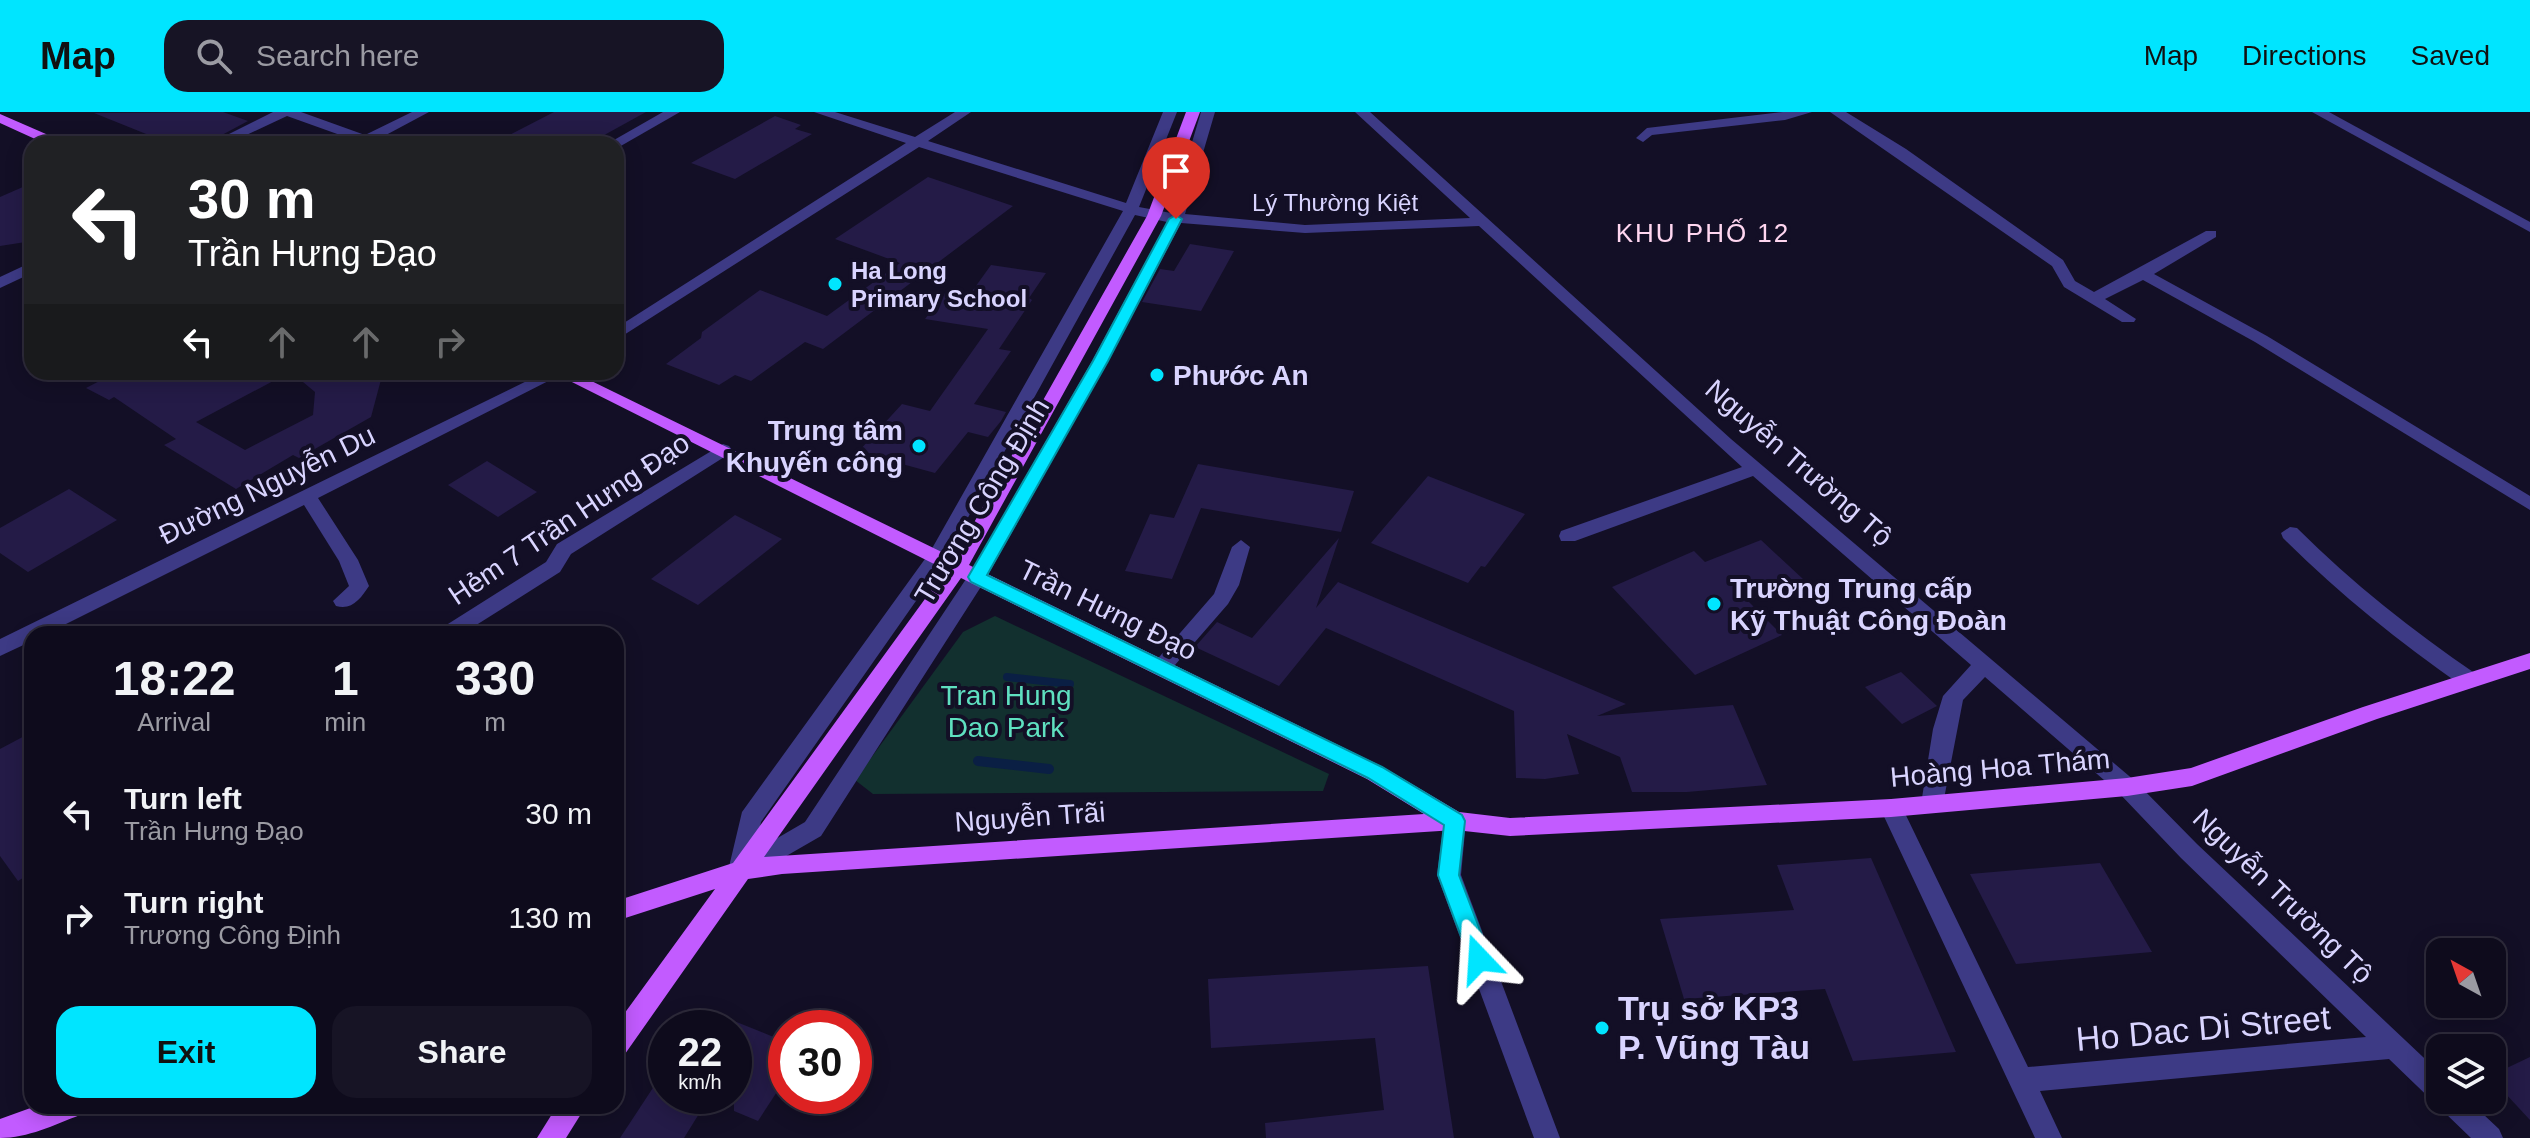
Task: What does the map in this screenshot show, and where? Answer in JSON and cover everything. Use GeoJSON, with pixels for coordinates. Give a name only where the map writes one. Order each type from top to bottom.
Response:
{"type":"FeatureCollection","features":[{"type":"Feature","properties":{"kind":"main road","name":"Trương Công Định"},"geometry":{"type":"LineString","coordinates":[[624,1035],[957,569],[1092,333],[1154,216],[1199,116]]}},
{"type":"Feature","properties":{"kind":"main road"},"geometry":{"type":"LineString","coordinates":[[0,118],[39,136]]}},
{"type":"Feature","properties":{"kind":"main road","name":"Trần Hưng Đạo"},"geometry":{"type":"LineString","coordinates":[[576,380],[1375,773],[1455,821]]}},
{"type":"Feature","properties":{"kind":"main road","name":"Hoàng Hoa Thám"},"geometry":{"type":"LineString","coordinates":[[1455,821],[1510,827],[1891,808],[2127,787],[2192,777],[2530,661]]}},
{"type":"Feature","properties":{"kind":"main road","name":"Nguyễn Trãi"},"geometry":{"type":"LineString","coordinates":[[624,908],[740,871],[782,864],[1455,821]]}},
{"type":"Feature","properties":{"kind":"main road"},"geometry":{"type":"LineString","coordinates":[[0,1132],[49,1114]]}},
{"type":"Feature","properties":{"kind":"main road"},"geometry":{"type":"LineString","coordinates":[[550,1138],[567,1114]]}},
{"type":"Feature","properties":{"kind":"street"},"geometry":{"type":"LineString","coordinates":[[234,136],[286,112],[347,136]]}},
{"type":"Feature","properties":{"kind":"street"},"geometry":{"type":"LineString","coordinates":[[374,136],[422,112]]}},
{"type":"Feature","properties":{"kind":"street"},"geometry":{"type":"LineString","coordinates":[[624,139],[673,112]]}},
{"type":"Feature","properties":{"kind":"street","name":"Lý Thường Kiệt"},"geometry":{"type":"LineString","coordinates":[[821,112],[1154,216],[1305,229],[1481,222]]}},
{"type":"Feature","properties":{"kind":"street"},"geometry":{"type":"LineString","coordinates":[[624,330],[964,112]]}},
{"type":"Feature","properties":{"kind":"street","name":"Nguyễn Trường Tộ"},"geometry":{"type":"LineString","coordinates":[[1362,112],[1755,469],[2127,787],[2426,1078]]}},
{"type":"Feature","properties":{"kind":"street"},"geometry":{"type":"LineString","coordinates":[[1643,138],[1647,132],[1677,125],[1760,121],[1805,112]]}},
{"type":"Feature","properties":{"kind":"street"},"geometry":{"type":"LineString","coordinates":[[1837,112],[1901,152],[2058,263],[2069,284],[2128,319]]}},
{"type":"Feature","properties":{"kind":"street"},"geometry":{"type":"LineString","coordinates":[[2319,112],[2530,228]]}},
{"type":"Feature","properties":{"kind":"street"},"geometry":{"type":"LineString","coordinates":[[1168,116],[1199,116]]}},
{"type":"Feature","properties":{"kind":"street","name":"Trương Công Định"},"geometry":{"type":"LineString","coordinates":[[740,871],[750,819],[937,556],[1130,211],[1168,116]]}},
{"type":"Feature","properties":{"kind":"street","name":"Trương Công Định"},"geometry":{"type":"LineString","coordinates":[[740,871],[813,829],[977,577],[1176,219],[1199,116]]}},
{"type":"Feature","properties":{"kind":"street"},"geometry":{"type":"LineString","coordinates":[[2093,299],[2211,234]]}},
{"type":"Feature","properties":{"kind":"street"},"geometry":{"type":"LineString","coordinates":[[0,283],[24,271]]}},
{"type":"Feature","properties":{"kind":"street"},"geometry":{"type":"LineString","coordinates":[[2143,274],[2288,355],[2530,504]]}},
{"type":"Feature","properties":{"kind":"street"},"geometry":{"type":"LineString","coordinates":[[1062,335],[1117,330]]}},
{"type":"Feature","properties":{"kind":"street","name":"Đường Nguyễn Du"},"geometry":{"type":"LineString","coordinates":[[44,626],[543,380]]}},
{"type":"Feature","properties":{"kind":"street","name":"Hẻm 7 Trần Hưng Đạo"},"geometry":{"type":"LineString","coordinates":[[460,626],[553,567],[564,549],[574,542],[723,450]]}},
{"type":"Feature","properties":{"kind":"street"},"geometry":{"type":"LineString","coordinates":[[1568,536],[1755,469]]}},
{"type":"Feature","properties":{"kind":"street"},"geometry":{"type":"LineString","coordinates":[[307,496],[348,560],[359,586],[354,594],[343,601]]}},
{"type":"Feature","properties":{"kind":"street"},"geometry":{"type":"LineString","coordinates":[[2290,533],[2332,575],[2394,628],[2469,680]]}},
{"type":"Feature","properties":{"kind":"street"},"geometry":{"type":"LineString","coordinates":[[1161,668],[1221,599],[1229,585],[1241,547]]}},
{"type":"Feature","properties":{"kind":"street","name":"Đường Nguyễn Du"},"geometry":{"type":"LineString","coordinates":[[0,648],[24,636]]}},
{"type":"Feature","properties":{"kind":"street"},"geometry":{"type":"LineString","coordinates":[[1932,804],[1944,729],[1953,696],[1984,665]]}},
{"type":"Feature","properties":{"kind":"street"},"geometry":{"type":"LineString","coordinates":[[1891,808],[2049,1138]]}},
{"type":"Feature","properties":{"kind":"street"},"geometry":{"type":"LineString","coordinates":[[1455,821],[1449,875],[1547,1138]]}},
{"type":"Feature","properties":{"kind":"street","name":"Ho Dac Di Street"},"geometry":{"type":"LineString","coordinates":[[2021,1080],[2393,1047]]}},
{"type":"Feature","properties":{"kind":"street"},"geometry":{"type":"LineString","coordinates":[[2464,1114],[2490,1138]]}},
{"type":"Feature","properties":{"kind":"green space","name":"Tran Hung Dao Park"},"geometry":{"type":"Polygon","coordinates":[[[995,616],[1329,774],[1323,791],[873,794],[855,780],[963,632],[995,616]]]}},
{"type":"Feature","properties":{"kind":"building"},"geometry":{"type":"Polygon","coordinates":[[[223,112],[248,121],[220,136],[151,136],[94,113],[223,112]]]}},
{"type":"Feature","properties":{"kind":"building"},"geometry":{"type":"Polygon","coordinates":[[[554,112],[646,112],[602,136],[508,136],[554,112]]]}},
{"type":"Feature","properties":{"kind":"building"},"geometry":{"type":"Polygon","coordinates":[[[775,116],[801,125],[795,129],[812,134],[735,179],[691,163],[775,116]]]}},
{"type":"Feature","properties":{"kind":"building"},"geometry":{"type":"Polygon","coordinates":[[[928,177],[1013,206],[823,349],[805,342],[751,381],[735,375],[719,385],[666,364],[701,338],[702,332],[760,290],[827,316],[900,263],[835,239],[928,177]]]}},
{"type":"Feature","properties":{"kind":"building"},"geometry":{"type":"Polygon","coordinates":[[[24,186],[24,242],[0,246],[0,197],[24,186]]]}},
{"type":"Feature","properties":{"kind":"building"},"geometry":{"type":"Polygon","coordinates":[[[1190,244],[1234,251],[1201,311],[1142,302],[1160,269],[1174,271],[1190,244]]]}},
{"type":"Feature","properties":{"kind":"building"},"geometry":{"type":"Polygon","coordinates":[[[991,265],[1046,273],[999,349],[1011,351],[974,404],[1006,412],[1001,421],[988,437],[968,432],[935,473],[858,452],[902,404],[930,411],[988,329],[925,319],[945,293],[968,297],[991,265]]]}},
{"type":"Feature","properties":{"kind":"building"},"geometry":{"type":"Polygon","coordinates":[[[102,380],[275,380],[196,422],[245,450],[313,415],[315,392],[301,380],[381,380],[371,417],[299,458],[293,455],[236,489],[164,445],[176,439],[114,397],[109,400],[86,388],[102,380]]]}},
{"type":"Feature","properties":{"kind":"building"},"geometry":{"type":"Polygon","coordinates":[[[487,461],[537,492],[498,517],[448,485],[487,461]]]}},
{"type":"Feature","properties":{"kind":"building"},"geometry":{"type":"Polygon","coordinates":[[[1198,464],[1354,491],[1341,532],[1201,508],[1172,579],[1125,571],[1150,514],[1174,518],[1198,464]]]}},
{"type":"Feature","properties":{"kind":"building"},"geometry":{"type":"Polygon","coordinates":[[[1428,476],[1525,514],[1485,567],[1481,566],[1468,583],[1371,543],[1428,476]]]}},
{"type":"Feature","properties":{"kind":"building"},"geometry":{"type":"Polygon","coordinates":[[[69,489],[117,520],[28,572],[0,553],[0,528],[69,489]]]}},
{"type":"Feature","properties":{"kind":"building"},"geometry":{"type":"Polygon","coordinates":[[[735,515],[782,539],[698,605],[651,579],[735,515]]]}},
{"type":"Feature","properties":{"kind":"building"},"geometry":{"type":"Polygon","coordinates":[[[1339,538],[1316,608],[1338,582],[1626,704],[1597,716],[1733,705],[1767,785],[1687,792],[1632,792],[1620,757],[1567,734],[1579,774],[1545,779],[1516,778],[1514,711],[1326,628],[1279,686],[1195,647],[1217,622],[1252,638],[1339,538]]]}},
{"type":"Feature","properties":{"kind":"building"},"geometry":{"type":"Polygon","coordinates":[[[1761,540],[1803,579],[1748,601],[1782,635],[1695,675],[1612,587],[1694,551],[1705,562],[1761,540]]]}},
{"type":"Feature","properties":{"kind":"building"},"geometry":{"type":"Polygon","coordinates":[[[1901,672],[1937,706],[1902,724],[1865,687],[1901,672]]]}},
{"type":"Feature","properties":{"kind":"building"},"geometry":{"type":"Polygon","coordinates":[[[24,736],[24,877],[18,881],[0,856],[0,749],[24,736]]]}},
{"type":"Feature","properties":{"kind":"building"},"geometry":{"type":"Polygon","coordinates":[[[1871,858],[1956,1052],[1853,1061],[1825,989],[1684,999],[1660,919],[1794,910],[1777,865],[1871,858]]]}},
{"type":"Feature","properties":{"kind":"building"},"geometry":{"type":"Polygon","coordinates":[[[2100,863],[2152,952],[2016,964],[1970,874],[2100,863]]]}},
{"type":"Feature","properties":{"kind":"building"},"geometry":{"type":"Polygon","coordinates":[[[1428,966],[1454,1138],[1266,1138],[1265,1123],[1384,1110],[1375,1038],[1211,1048],[1208,979],[1428,966]]]}},
{"type":"Feature","properties":{"kind":"building"},"geometry":{"type":"Polygon","coordinates":[[[752,1028],[768,1035],[768,1106],[758,1121],[741,1114],[752,1114],[752,1028]]]}},
{"type":"Feature","properties":{"kind":"building"},"geometry":{"type":"Polygon","coordinates":[[[2530,1057],[2530,1120],[2506,1094],[2506,1068],[2530,1057]]]}},
{"type":"Feature","properties":{"kind":"building"},"geometry":{"type":"Polygon","coordinates":[[[648,1095],[648,1114],[699,1114],[684,1138],[620,1138],[648,1095]]]}},
{"type":"Feature","properties":{"kind":"waterway"},"geometry":{"type":"LineString","coordinates":[[1007,677],[1070,684]]}},
{"type":"Feature","properties":{"kind":"waterway"},"geometry":{"type":"LineString","coordinates":[[978,761],[1049,769]]}},
{"type":"Feature","properties":{"kind":"place","name":"Ha Long Primary School"},"geometry":{"type":"Point","coordinates":[835,284]}},
{"type":"Feature","properties":{"kind":"place","name":"Phước An"},"geometry":{"type":"Point","coordinates":[1157,375]}},
{"type":"Feature","properties":{"kind":"place","name":"Trung tâm Khuyến công"},"geometry":{"type":"Point","coordinates":[919,446]}},
{"type":"Feature","properties":{"kind":"place","name":"Trường Trung cấp Kỹ Thuật Công Đoàn"},"geometry":{"type":"Point","coordinates":[1714,604]}},
{"type":"Feature","properties":{"kind":"place","name":"Trụ sở KP3 P. Vũng Tàu"},"geometry":{"type":"Point","coordinates":[1602,1028]}},
{"type":"Feature","properties":{"kind":"district","name":"KHU PHỐ 12"},"geometry":{"type":"Point","coordinates":[1703,233]}},
{"type":"Feature","properties":{"kind":"route"},"geometry":{"type":"LineString","coordinates":[[1176,219],[1100,361],[977,577],[1375,773],[1455,821],[1449,875],[1479,959]]}}]}
